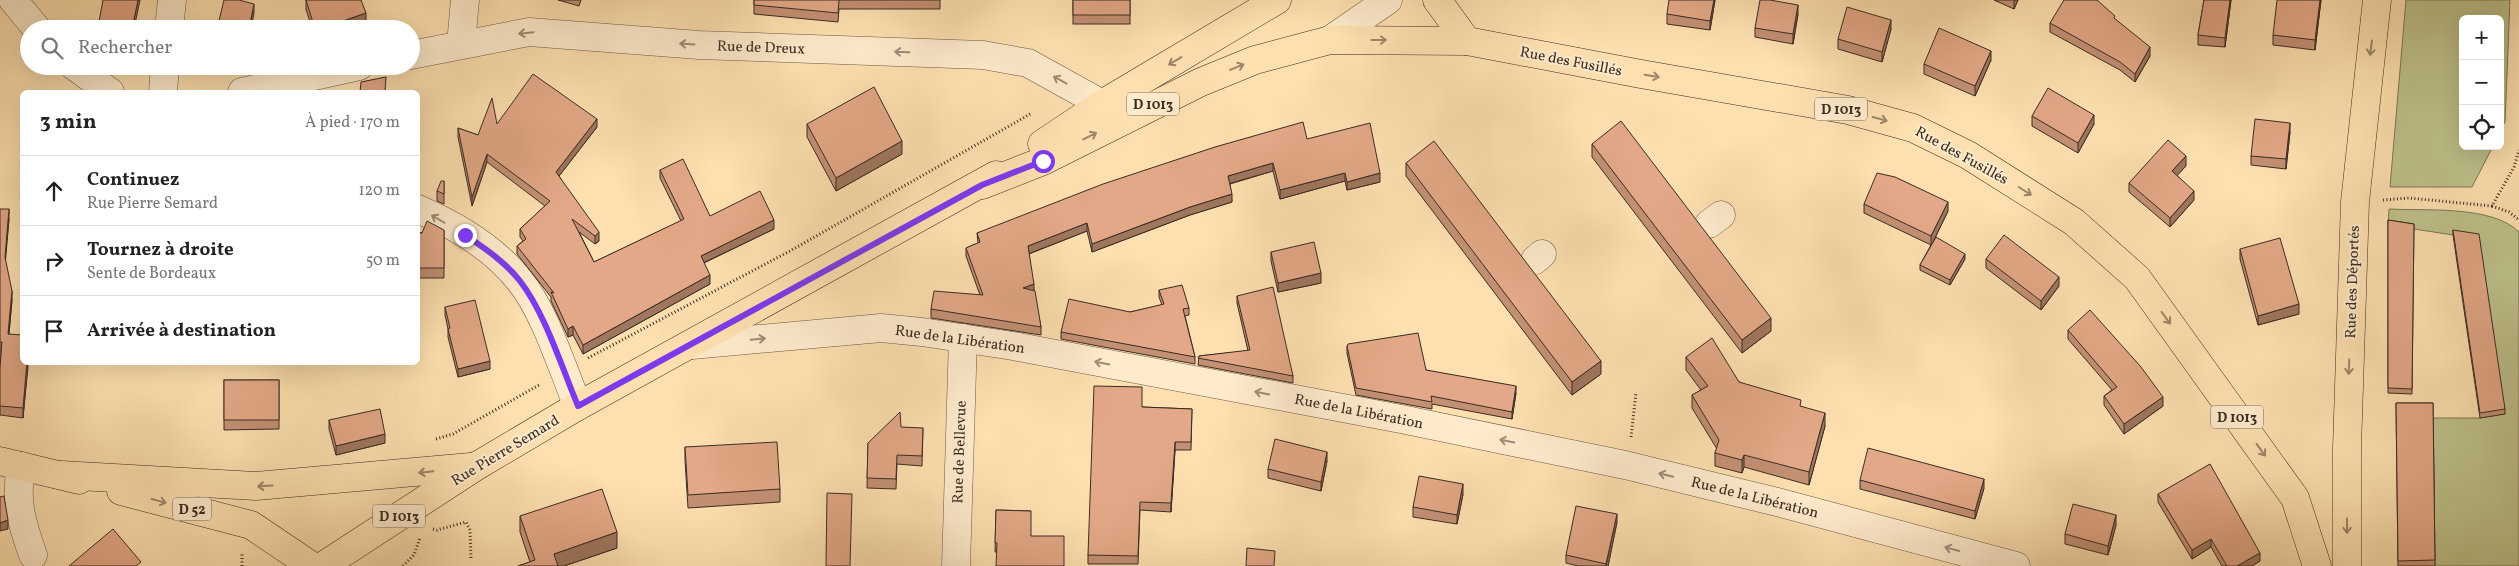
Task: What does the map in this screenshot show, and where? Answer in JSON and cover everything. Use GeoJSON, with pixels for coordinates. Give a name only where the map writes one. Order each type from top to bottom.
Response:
{"type":"FeatureCollection","features":[{"type":"Feature","properties":{"kind":"main road","name":"Rue Pierre Semard"},"geometry":{"type":"LineString","coordinates":[[323,566],[475,467],[578,406],[982,185],[1102,104],[1277,0]]}},
{"type":"Feature","properties":{"kind":"main road"},"geometry":{"type":"LineString","coordinates":[[1437,0],[1467,41]]}},
{"type":"Feature","properties":{"kind":"main road","name":"Rue des Déportés"},"geometry":{"type":"LineString","coordinates":[[2347,566],[2347,448],[2355,202],[2376,0]]}},
{"type":"Feature","properties":{"kind":"main road","name":"Rue Pierre Semard"},"geometry":{"type":"LineString","coordinates":[[982,185],[1043,161],[1155,103],[1210,78],[1255,60],[1330,40]]}},
{"type":"Feature","properties":{"kind":"main road","name":"Rue des Fusillés"},"geometry":{"type":"LineString","coordinates":[[1330,40],[1467,41],[1848,110],[1913,128],[1968,155],[2074,222],[2137,278],[2295,498],[2317,566]]}},
{"type":"Feature","properties":{"kind":"main road","name":"D 52"},"geometry":{"type":"LineString","coordinates":[[11,464],[62,475],[251,525],[312,566]]}},
{"type":"Feature","properties":{"kind":"main road","name":"D 52"},"geometry":{"type":"LineString","coordinates":[[62,475],[256,486],[475,467]]}},
{"type":"Feature","properties":{"kind":"street"},"geometry":{"type":"LineString","coordinates":[[13,0],[30,20]]}},
{"type":"Feature","properties":{"kind":"street"},"geometry":{"type":"LineString","coordinates":[[170,20],[172,0]]}},
{"type":"Feature","properties":{"kind":"street"},"geometry":{"type":"LineString","coordinates":[[461,44],[465,0]]}},
{"type":"Feature","properties":{"kind":"street"},"geometry":{"type":"LineString","coordinates":[[1330,40],[1388,0]]}},
{"type":"Feature","properties":{"kind":"street","name":"Rue de Dreux"},"geometry":{"type":"LineString","coordinates":[[420,53],[529,32],[699,44],[983,55],[1028,63],[1102,104]]}},
{"type":"Feature","properties":{"kind":"street"},"geometry":{"type":"LineString","coordinates":[[86,75],[107,90]]}},
{"type":"Feature","properties":{"kind":"street"},"geometry":{"type":"LineString","coordinates":[[163,90],[164,75]]}},
{"type":"Feature","properties":{"kind":"street"},"geometry":{"type":"LineString","coordinates":[[251,90],[318,75]]}},
{"type":"Feature","properties":{"kind":"street"},"geometry":{"type":"LineString","coordinates":[[420,210],[465,235],[498,257],[521,282],[536,308],[578,406]]}},
{"type":"Feature","properties":{"kind":"street","name":"Rue de la Libération"},"geometry":{"type":"LineString","coordinates":[[692,345],[881,328],[963,338],[1401,419],[1625,464],[1781,503],[2016,566]]}},
{"type":"Feature","properties":{"kind":"street","name":"Rue de Bellevue"},"geometry":{"type":"LineString","coordinates":[[956,566],[963,338]]}},
{"type":"Feature","properties":{"kind":"street"},"geometry":{"type":"LineString","coordinates":[[11,464],[22,525],[33,555]]}},
{"type":"Feature","properties":{"kind":"path"},"geometry":{"type":"LineString","coordinates":[[430,442],[453,434],[563,371],[790,251],[1032,113]]}},
{"type":"Feature","properties":{"kind":"path"},"geometry":{"type":"LineString","coordinates":[[2492,206],[2514,167],[2519,150]]}},
{"type":"Feature","properties":{"kind":"path"},"geometry":{"type":"LineString","coordinates":[[2355,202],[2410,198],[2492,206],[2509,212],[2519,220]]}},
{"type":"Feature","properties":{"kind":"path"},"geometry":{"type":"LineString","coordinates":[[1625,464],[1630,443],[1636,393]]}},
{"type":"Feature","properties":{"kind":"path"},"geometry":{"type":"LineString","coordinates":[[435,528],[437,530],[466,522],[470,530],[472,558]]}},
{"type":"Feature","properties":{"kind":"path"},"geometry":{"type":"LineString","coordinates":[[402,566],[414,555],[419,538]]}},
{"type":"Feature","properties":{"kind":"green space"},"geometry":{"type":"Polygon","coordinates":[[[2406,0],[2510,0],[2504,124],[2504,15],[2459,15],[2459,150],[2491,150],[2472,187],[2390,187],[2406,0]]]}},
{"type":"Feature","properties":{"kind":"green space"},"geometry":{"type":"Polygon","coordinates":[[[2389,209],[2475,213],[2507,223],[2519,232],[2519,566],[2435,566],[2433,418],[2480,418],[2505,414],[2479,239],[2388,225],[2389,209]]]}},
{"type":"Feature","properties":{"kind":"building"},"geometry":{"type":"Polygon","coordinates":[[[103,0],[138,0],[134,20],[99,20],[103,0]]]}},
{"type":"Feature","properties":{"kind":"building"},"geometry":{"type":"Polygon","coordinates":[[[224,0],[239,0],[254,4],[251,20],[219,20],[224,0]]]}},
{"type":"Feature","properties":{"kind":"building"},"geometry":{"type":"Polygon","coordinates":[[[306,0],[361,0],[366,13],[346,20],[312,20],[306,0]]]}},
{"type":"Feature","properties":{"kind":"building"},"geometry":{"type":"Polygon","coordinates":[[[754,0],[839,0],[838,13],[754,5],[754,0]]]}},
{"type":"Feature","properties":{"kind":"building"},"geometry":{"type":"Polygon","coordinates":[[[1073,0],[1130,0],[1130,15],[1073,15],[1073,0]]]}},
{"type":"Feature","properties":{"kind":"building"},"geometry":{"type":"Polygon","coordinates":[[[1669,0],[1714,0],[1710,21],[1667,14],[1669,0]]]}},
{"type":"Feature","properties":{"kind":"building"},"geometry":{"type":"Polygon","coordinates":[[[1760,0],[1798,5],[1793,34],[1755,28],[1760,0]]]}},
{"type":"Feature","properties":{"kind":"building"},"geometry":{"type":"Polygon","coordinates":[[[2064,0],[2097,0],[2115,16],[2114,18],[2150,47],[2135,74],[2120,62],[2050,23],[2064,0]]]}},
{"type":"Feature","properties":{"kind":"building"},"geometry":{"type":"Polygon","coordinates":[[[2204,0],[2230,0],[2225,38],[2198,35],[2204,0]]]}},
{"type":"Feature","properties":{"kind":"building"},"geometry":{"type":"Polygon","coordinates":[[[2277,0],[2320,0],[2315,40],[2273,35],[2277,0]]]}},
{"type":"Feature","properties":{"kind":"building"},"geometry":{"type":"Polygon","coordinates":[[[1847,7],[1891,20],[1882,52],[1838,39],[1847,7]]]}},
{"type":"Feature","properties":{"kind":"building"},"geometry":{"type":"Polygon","coordinates":[[[1939,28],[1991,51],[1975,86],[1924,64],[1939,28]]]}},
{"type":"Feature","properties":{"kind":"building"},"geometry":{"type":"Polygon","coordinates":[[[533,74],[597,119],[556,172],[599,232],[595,236],[572,219],[594,262],[684,219],[660,170],[683,159],[710,216],[760,191],[774,220],[701,256],[710,275],[583,345],[573,326],[568,329],[551,292],[554,293],[517,246],[526,239],[520,229],[550,201],[487,154],[472,197],[458,128],[478,135],[492,98],[497,124],[533,74]]]}},
{"type":"Feature","properties":{"kind":"building"},"geometry":{"type":"Polygon","coordinates":[[[386,77],[385,90],[360,90],[361,82],[386,77]]]}},
{"type":"Feature","properties":{"kind":"building"},"geometry":{"type":"Polygon","coordinates":[[[874,87],[902,141],[836,178],[807,124],[874,87]]]}},
{"type":"Feature","properties":{"kind":"building"},"geometry":{"type":"Polygon","coordinates":[[[2048,88],[2094,115],[2078,143],[2032,116],[2048,88]]]}},
{"type":"Feature","properties":{"kind":"building"},"geometry":{"type":"Polygon","coordinates":[[[2255,119],[2290,123],[2286,159],[2251,156],[2255,119]]]}},
{"type":"Feature","properties":{"kind":"building"},"geometry":{"type":"Polygon","coordinates":[[[1621,121],[1771,318],[1742,340],[1592,144],[1621,121]]]}},
{"type":"Feature","properties":{"kind":"building"},"geometry":{"type":"Polygon","coordinates":[[[1303,122],[1307,139],[1370,123],[1380,173],[1347,182],[1345,173],[1280,190],[1273,163],[1228,176],[1232,194],[1190,207],[1092,244],[1087,223],[1028,246],[1034,284],[1023,288],[1035,291],[1041,327],[931,309],[934,291],[983,295],[966,248],[980,242],[977,233],[1103,184],[1215,147],[1303,122]]]}},
{"type":"Feature","properties":{"kind":"building"},"geometry":{"type":"Polygon","coordinates":[[[2168,140],[2186,156],[2172,171],[2194,191],[2170,218],[2129,183],[2168,140]]]}},
{"type":"Feature","properties":{"kind":"building"},"geometry":{"type":"Polygon","coordinates":[[[1434,141],[1601,361],[1572,382],[1406,163],[1434,141]]]}},
{"type":"Feature","properties":{"kind":"building"},"geometry":{"type":"Polygon","coordinates":[[[1877,173],[1895,177],[1948,202],[1931,236],[1864,204],[1877,173]]]}},
{"type":"Feature","properties":{"kind":"building"},"geometry":{"type":"Polygon","coordinates":[[[441,181],[444,181],[444,194],[437,191],[441,181]]]}},
{"type":"Feature","properties":{"kind":"building"},"geometry":{"type":"Polygon","coordinates":[[[0,209],[9,209],[5,257],[12,291],[8,334],[20,335],[20,365],[27,365],[23,408],[0,406],[2,342],[0,342],[0,209]]]}},
{"type":"Feature","properties":{"kind":"building"},"geometry":{"type":"Polygon","coordinates":[[[2388,220],[2414,224],[2412,389],[2388,388],[2388,220]]]}},
{"type":"Feature","properties":{"kind":"building"},"geometry":{"type":"Polygon","coordinates":[[[427,221],[444,230],[444,268],[420,268],[420,233],[422,233],[427,221]]]}},
{"type":"Feature","properties":{"kind":"building"},"geometry":{"type":"Polygon","coordinates":[[[2453,230],[2479,234],[2505,409],[2480,413],[2453,230]]]}},
{"type":"Feature","properties":{"kind":"building"},"geometry":{"type":"Polygon","coordinates":[[[2004,235],[2059,277],[2041,301],[1986,259],[2004,235]]]}},
{"type":"Feature","properties":{"kind":"building"},"geometry":{"type":"Polygon","coordinates":[[[1936,237],[1965,254],[1950,280],[1920,265],[1936,237]]]}},
{"type":"Feature","properties":{"kind":"building"},"geometry":{"type":"Polygon","coordinates":[[[2280,238],[2299,304],[2258,316],[2240,249],[2280,238]]]}},
{"type":"Feature","properties":{"kind":"building"},"geometry":{"type":"Polygon","coordinates":[[[1314,242],[1321,273],[1278,283],[1271,252],[1314,242]]]}},
{"type":"Feature","properties":{"kind":"building"},"geometry":{"type":"Polygon","coordinates":[[[1182,285],[1189,308],[1183,309],[1195,357],[1061,332],[1069,299],[1130,312],[1164,304],[1159,290],[1182,285]]]}},
{"type":"Feature","properties":{"kind":"building"},"geometry":{"type":"Polygon","coordinates":[[[1273,287],[1293,376],[1198,358],[1199,356],[1250,350],[1237,296],[1273,287]]]}},
{"type":"Feature","properties":{"kind":"building"},"geometry":{"type":"Polygon","coordinates":[[[475,300],[490,361],[458,369],[448,329],[450,328],[445,307],[475,300]]]}},
{"type":"Feature","properties":{"kind":"building"},"geometry":{"type":"Polygon","coordinates":[[[2090,310],[2141,367],[2163,397],[2124,424],[2104,396],[2117,387],[2068,330],[2090,310]]]}},
{"type":"Feature","properties":{"kind":"building"},"geometry":{"type":"Polygon","coordinates":[[[1418,333],[1426,370],[1516,386],[1512,412],[1431,396],[1432,402],[1356,388],[1348,344],[1418,333]]]}},
{"type":"Feature","properties":{"kind":"building"},"geometry":{"type":"Polygon","coordinates":[[[1712,338],[1739,382],[1801,400],[1800,406],[1825,413],[1809,472],[1744,455],[1742,460],[1715,453],[1719,440],[1692,395],[1708,386],[1686,357],[1712,338]]]}},
{"type":"Feature","properties":{"kind":"building"},"geometry":{"type":"Polygon","coordinates":[[[224,380],[279,380],[279,420],[224,420],[224,380]]]}},
{"type":"Feature","properties":{"kind":"building"},"geometry":{"type":"Polygon","coordinates":[[[1094,386],[1142,387],[1142,407],[1192,409],[1191,442],[1175,442],[1171,503],[1140,502],[1138,556],[1088,555],[1094,386]]]}},
{"type":"Feature","properties":{"kind":"building"},"geometry":{"type":"Polygon","coordinates":[[[2396,403],[2433,403],[2435,560],[2398,561],[2396,403]]]}},
{"type":"Feature","properties":{"kind":"building"},"geometry":{"type":"Polygon","coordinates":[[[380,409],[385,434],[336,446],[329,420],[380,409]]]}},
{"type":"Feature","properties":{"kind":"building"},"geometry":{"type":"Polygon","coordinates":[[[900,412],[901,427],[923,428],[922,456],[897,455],[896,479],[867,478],[868,443],[900,412]]]}},
{"type":"Feature","properties":{"kind":"building"},"geometry":{"type":"Polygon","coordinates":[[[1275,439],[1327,452],[1321,482],[1268,469],[1275,439]]]}},
{"type":"Feature","properties":{"kind":"building"},"geometry":{"type":"Polygon","coordinates":[[[777,442],[780,489],[688,495],[685,447],[777,442]]]}},
{"type":"Feature","properties":{"kind":"building"},"geometry":{"type":"Polygon","coordinates":[[[1868,448],[1984,479],[1975,511],[1860,480],[1868,448]]]}},
{"type":"Feature","properties":{"kind":"building"},"geometry":{"type":"Polygon","coordinates":[[[2210,464],[2260,553],[2237,566],[2227,566],[2211,539],[2192,550],[2158,494],[2210,464]]]}},
{"type":"Feature","properties":{"kind":"building"},"geometry":{"type":"Polygon","coordinates":[[[1419,476],[1463,484],[1457,515],[1413,507],[1419,476]]]}},
{"type":"Feature","properties":{"kind":"building"},"geometry":{"type":"Polygon","coordinates":[[[602,489],[617,532],[554,554],[558,566],[518,566],[535,560],[520,516],[602,489]]]}},
{"type":"Feature","properties":{"kind":"building"},"geometry":{"type":"Polygon","coordinates":[[[827,493],[852,494],[850,566],[826,566],[827,493]]]}},
{"type":"Feature","properties":{"kind":"building"},"geometry":{"type":"Polygon","coordinates":[[[4,496],[8,520],[0,523],[0,497],[4,496]]]}},
{"type":"Feature","properties":{"kind":"building"},"geometry":{"type":"Polygon","coordinates":[[[2073,504],[2116,515],[2108,546],[2065,534],[2073,504]]]}},
{"type":"Feature","properties":{"kind":"building"},"geometry":{"type":"Polygon","coordinates":[[[1576,506],[1617,514],[1606,564],[1566,555],[1576,506]]]}},
{"type":"Feature","properties":{"kind":"building"},"geometry":{"type":"Polygon","coordinates":[[[996,510],[1031,511],[1031,536],[1064,536],[1064,566],[996,566],[996,510]]]}},
{"type":"Feature","properties":{"kind":"building"},"geometry":{"type":"Polygon","coordinates":[[[113,529],[141,562],[136,566],[69,566],[113,529]]]}},
{"type":"Feature","properties":{"kind":"building"},"geometry":{"type":"Polygon","coordinates":[[[1247,548],[1275,551],[1274,566],[1246,566],[1247,548]]]}},
{"type":"Feature","properties":{"kind":"route"},"geometry":{"type":"LineString","coordinates":[[465,235],[498,257],[521,282],[536,308],[578,406],[982,185],[1043,161]]}}]}
